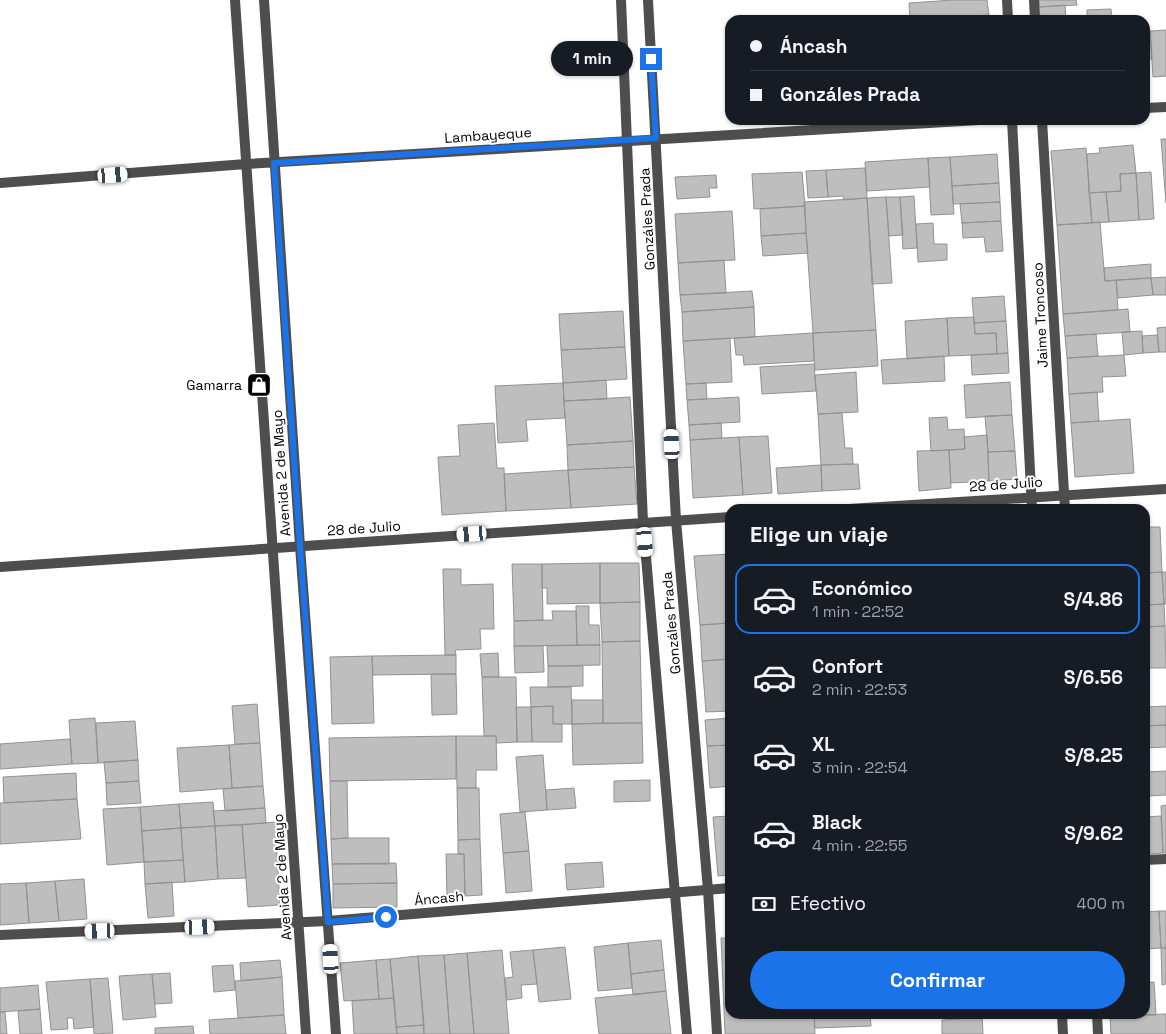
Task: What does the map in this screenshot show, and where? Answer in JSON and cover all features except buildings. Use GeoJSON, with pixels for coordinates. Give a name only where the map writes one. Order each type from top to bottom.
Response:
{"type":"FeatureCollection","features":[{"type":"Feature","properties":{"kind":"street","name":"Avenida 2 de Mayo"},"geometry":{"type":"LineString","coordinates":[[235,0],[271,547],[306,1034]]}},
{"type":"Feature","properties":{"kind":"street","name":"Avenida 2 de Mayo"},"geometry":{"type":"LineString","coordinates":[[264,0],[300,546],[336,1034]]}},
{"type":"Feature","properties":{"kind":"street","name":"Gonzáles Prada"},"geometry":{"type":"LineString","coordinates":[[620,0],[643,522],[687,1034]]}},
{"type":"Feature","properties":{"kind":"street","name":"Gonzáles Prada"},"geometry":{"type":"LineString","coordinates":[[648,0],[676,520],[708,890],[717,1034]]}},
{"type":"Feature","properties":{"kind":"street"},"geometry":{"type":"LineString","coordinates":[[1007,0],[1008,15]]}},
{"type":"Feature","properties":{"kind":"street"},"geometry":{"type":"LineString","coordinates":[[1034,0],[1035,15]]}},
{"type":"Feature","properties":{"kind":"street"},"geometry":{"type":"LineString","coordinates":[[1150,108],[1166,107]]}},
{"type":"Feature","properties":{"kind":"street","name":"Lambayeque"},"geometry":{"type":"LineString","coordinates":[[0,183],[246,164],[889,125]]}},
{"type":"Feature","properties":{"kind":"street","name":"Jaime Troncoso"},"geometry":{"type":"LineString","coordinates":[[1012,125],[1032,504]]}},
{"type":"Feature","properties":{"kind":"street","name":"Jaime Troncoso"},"geometry":{"type":"LineString","coordinates":[[1042,125],[1065,504]]}},
{"type":"Feature","properties":{"kind":"street","name":"28 de Julio"},"geometry":{"type":"LineString","coordinates":[[918,504],[1166,488]]}},
{"type":"Feature","properties":{"kind":"street","name":"28 de Julio"},"geometry":{"type":"LineString","coordinates":[[0,567],[725,517]]}},
{"type":"Feature","properties":{"kind":"street"},"geometry":{"type":"LineString","coordinates":[[1150,860],[1166,859]]}},
{"type":"Feature","properties":{"kind":"street","name":"Áncash"},"geometry":{"type":"LineString","coordinates":[[0,935],[328,922],[725,888]]}},
{"type":"Feature","properties":{"kind":"street"},"geometry":{"type":"LineString","coordinates":[[1062,1019],[1062,1034]]}},
{"type":"Feature","properties":{"kind":"street"},"geometry":{"type":"LineString","coordinates":[[1097,1019],[1098,1034]]}},
{"type":"Feature","properties":{"kind":"place","name":"Gamarra"},"geometry":{"type":"Point","coordinates":[259,385]}},
{"type":"Feature","properties":{"kind":"route"},"geometry":{"type":"LineString","coordinates":[[386,917],[328,922],[274,163],[656,138],[651,59]]}}]}
